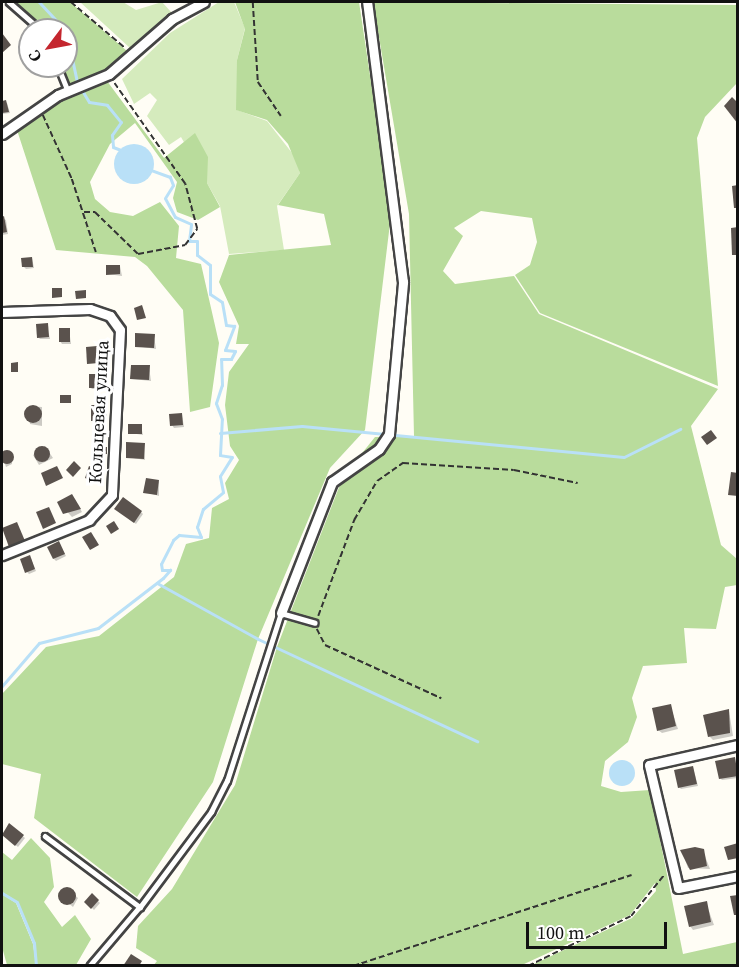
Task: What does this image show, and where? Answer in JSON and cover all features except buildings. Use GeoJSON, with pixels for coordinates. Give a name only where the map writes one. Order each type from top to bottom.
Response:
{"type":"FeatureCollection","features":[{"type":"Feature","properties":{"kind":"street"},"geometry":{"type":"LineString","coordinates":[[2,134],[40,106],[68,91],[109,74],[131,54],[204,2]]}},
{"type":"Feature","properties":{"kind":"street"},"geometry":{"type":"LineString","coordinates":[[281,613],[332,482],[379,449],[389,434],[404,282],[367,2]]}},
{"type":"Feature","properties":{"kind":"street","name":"Кольцевая улица"},"geometry":{"type":"LineString","coordinates":[[2,312],[90,309],[110,316],[120,330],[112,495],[89,520],[2,555]]}},
{"type":"Feature","properties":{"kind":"street"},"geometry":{"type":"LineString","coordinates":[[738,745],[649,765],[678,888],[738,876]]}},
{"type":"Feature","properties":{"kind":"lane"},"geometry":{"type":"LineString","coordinates":[[9,2],[27,18]]}},
{"type":"Feature","properties":{"kind":"lane"},"geometry":{"type":"LineString","coordinates":[[63,78],[68,91]]}},
{"type":"Feature","properties":{"kind":"lane"},"geometry":{"type":"LineString","coordinates":[[90,966],[140,907],[211,812],[228,781],[281,613],[315,623]]}},
{"type":"Feature","properties":{"kind":"lane"},"geometry":{"type":"LineString","coordinates":[[45,836],[140,907]]}},
{"type":"Feature","properties":{"kind":"path"},"geometry":{"type":"LineString","coordinates":[[71,2],[131,54]]}},
{"type":"Feature","properties":{"kind":"path"},"geometry":{"type":"LineString","coordinates":[[253,2],[258,82],[281,116]]}},
{"type":"Feature","properties":{"kind":"path"},"geometry":{"type":"LineString","coordinates":[[84,212],[95,212],[138,254],[189,241],[198,220],[185,184],[166,153],[109,74]]}},
{"type":"Feature","properties":{"kind":"path"},"geometry":{"type":"LineString","coordinates":[[40,106],[84,212],[96,252]]}},
{"type":"Feature","properties":{"kind":"path"},"geometry":{"type":"LineString","coordinates":[[441,698],[325,645],[315,623],[354,520],[377,481],[403,463],[514,470],[578,483]]}},
{"type":"Feature","properties":{"kind":"path"},"geometry":{"type":"LineString","coordinates":[[353,966],[632,875]]}},
{"type":"Feature","properties":{"kind":"path"},"geometry":{"type":"LineString","coordinates":[[528,966],[631,916],[664,875]]}},
{"type":"Feature","properties":{"kind":"green space"},"geometry":{"type":"Polygon","coordinates":[[[12,2],[70,2],[127,51],[106,72],[67,88],[63,78],[78,78],[78,18],[30,18],[12,2]]]}},
{"type":"Feature","properties":{"kind":"green space"},"geometry":{"type":"Polygon","coordinates":[[[80,2],[123,2],[136,10],[162,2],[172,13],[130,48],[80,2]]]}},
{"type":"Feature","properties":{"kind":"green space"},"geometry":{"type":"Polygon","coordinates":[[[219,2],[234,2],[245,28],[237,60],[237,110],[267,121],[296,158],[300,173],[277,206],[284,250],[229,254],[220,206],[181,137],[169,145],[147,116],[157,100],[150,93],[134,104],[122,79],[170,33],[219,2]]]}},
{"type":"Feature","properties":{"kind":"green space"},"geometry":{"type":"Polygon","coordinates":[[[235,2],[359,2],[391,215],[365,430],[330,468],[258,639],[213,782],[137,897],[34,818],[41,774],[2,764],[2,694],[46,647],[99,636],[174,577],[186,544],[209,538],[212,508],[229,499],[225,483],[239,460],[230,446],[225,405],[229,372],[249,344],[236,344],[239,326],[219,282],[229,255],[331,245],[324,214],[278,205],[300,173],[288,144],[267,120],[236,110],[237,60],[245,29],[235,2]]]}},
{"type":"Feature","properties":{"kind":"green space"},"geometry":{"type":"Polygon","coordinates":[[[373,2],[737,5],[737,83],[705,117],[697,138],[718,386],[540,313],[515,275],[530,265],[537,242],[532,218],[481,211],[454,228],[463,236],[443,271],[455,284],[514,276],[539,314],[718,389],[691,426],[721,545],[737,559],[737,585],[725,587],[716,629],[684,628],[687,663],[643,666],[632,698],[637,717],[628,742],[605,761],[601,786],[621,792],[650,790],[683,954],[737,942],[737,965],[532,965],[632,918],[656,891],[655,883],[630,915],[522,965],[153,966],[157,961],[136,948],[138,926],[172,889],[235,785],[277,647],[343,477],[375,437],[414,436],[409,214],[373,2]]]}},
{"type":"Feature","properties":{"kind":"green space"},"geometry":{"type":"Polygon","coordinates":[[[107,81],[164,158],[195,133],[208,157],[207,183],[220,207],[198,220],[177,212],[173,198],[177,182],[135,123],[110,144],[90,182],[95,199],[110,212],[133,216],[160,202],[179,226],[176,258],[201,264],[219,343],[210,407],[190,412],[183,310],[147,266],[135,257],[56,250],[16,127],[47,106],[107,81]]]}},
{"type":"Feature","properties":{"kind":"green space"},"geometry":{"type":"Polygon","coordinates":[[[31,838],[50,858],[54,887],[44,902],[62,927],[75,915],[91,939],[76,965],[37,965],[35,943],[18,902],[2,892],[2,852],[12,860],[31,838]]]}},
{"type":"Feature","properties":{"kind":"green space"},"geometry":{"type":"Polygon","coordinates":[[[2,894],[16,903],[33,944],[36,965],[7,965],[2,947],[2,894]]]}},
{"type":"Feature","properties":{"kind":"water"},"geometry":{"type":"Polygon","coordinates":[[[134,144],[142,145],[148,150],[153,156],[153,172],[148,178],[142,183],[134,184],[126,183],[120,178],[115,172],[114,164],[115,156],[120,150],[126,145],[134,144]]]}},
{"type":"Feature","properties":{"kind":"water"},"geometry":{"type":"Polygon","coordinates":[[[622,760],[632,763],[635,773],[632,783],[622,786],[612,783],[609,773],[612,763],[622,760]]]}},
{"type":"Feature","properties":{"kind":"waterway"},"geometry":{"type":"LineString","coordinates":[[39,2],[54,18]]}},
{"type":"Feature","properties":{"kind":"waterway"},"geometry":{"type":"LineString","coordinates":[[76,78],[89,102],[107,105],[121,122],[112,135],[113,147],[121,150]]}},
{"type":"Feature","properties":{"kind":"waterway"},"geometry":{"type":"LineString","coordinates":[[2,686],[39,643],[98,628],[163,578],[170,570],[162,570],[161,564],[173,540],[179,535],[201,537],[197,527],[203,509],[223,492],[220,476],[232,457],[220,455],[222,419],[216,403],[222,385],[221,359],[231,359],[235,351],[225,350],[234,326],[226,325],[222,302],[210,294],[210,265],[197,255],[197,241],[189,241],[191,224],[175,217],[165,198],[173,185],[170,177],[151,170]]}},
{"type":"Feature","properties":{"kind":"waterway"},"geometry":{"type":"LineString","coordinates":[[220,433],[302,426],[624,457],[680,429]]}},
{"type":"Feature","properties":{"kind":"waterway"},"geometry":{"type":"LineString","coordinates":[[157,583],[258,639],[477,741]]}},
{"type":"Feature","properties":{"kind":"waterway"},"geometry":{"type":"LineString","coordinates":[[2,893],[17,902],[34,943],[36,966]]}}]}
